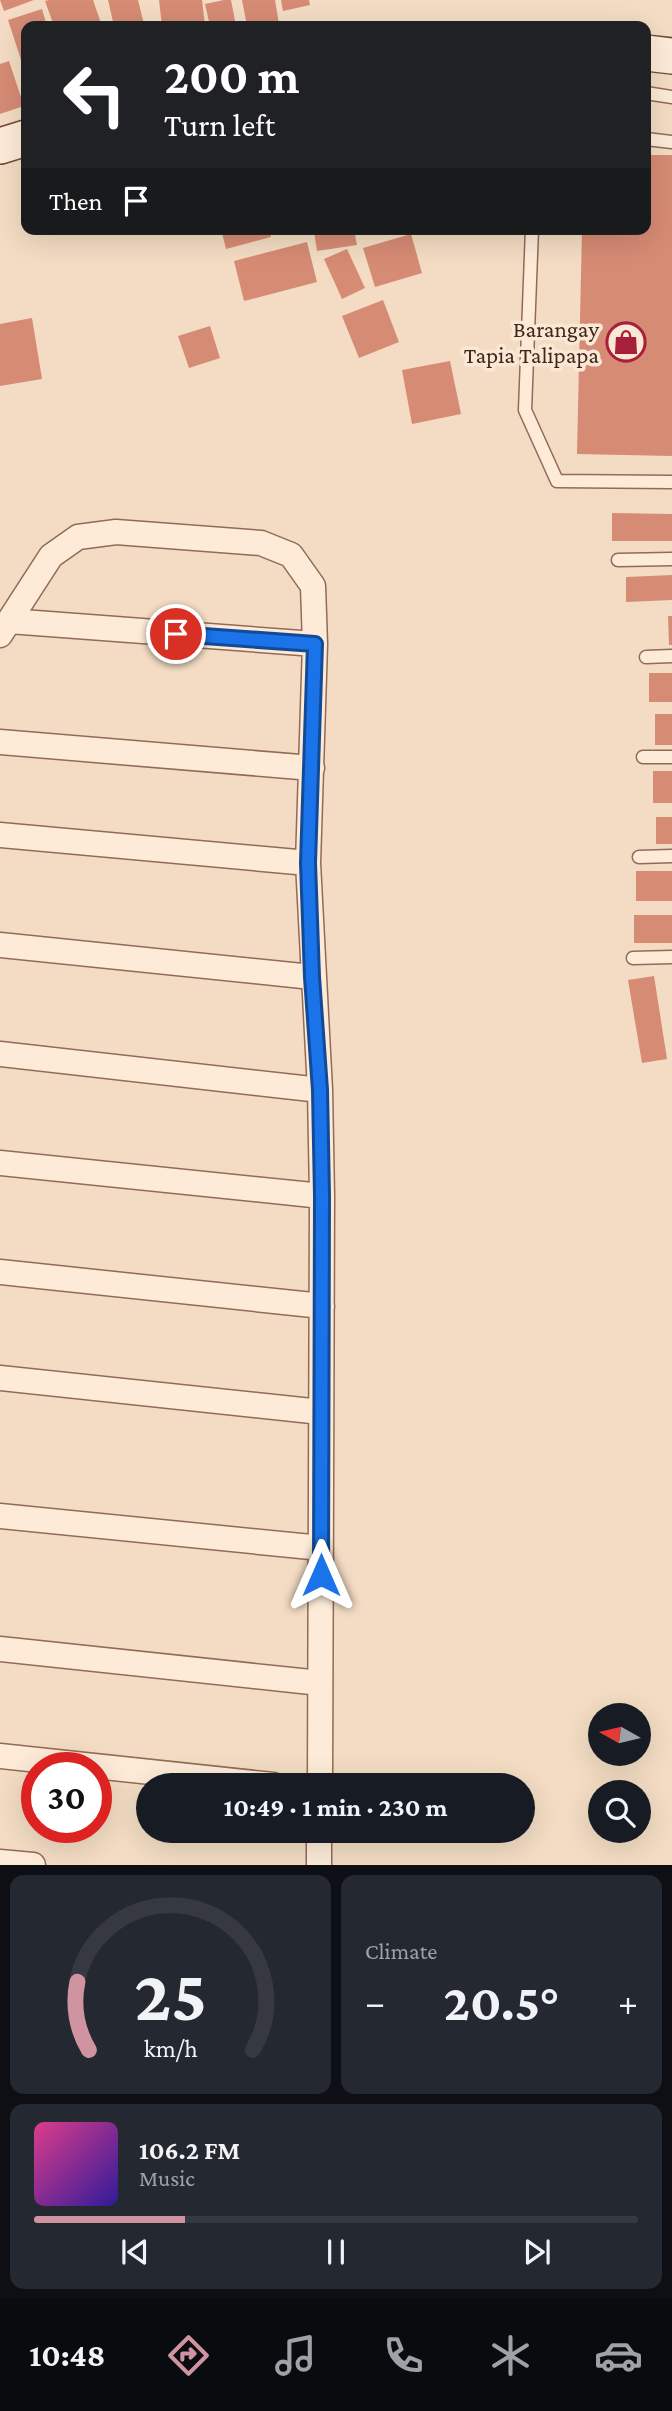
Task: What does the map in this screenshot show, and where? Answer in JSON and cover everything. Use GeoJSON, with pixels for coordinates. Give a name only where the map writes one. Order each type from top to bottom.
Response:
{"type":"FeatureCollection","features":[{"type":"Feature","properties":{"kind":"main road"},"geometry":{"type":"LineString","coordinates":[[651,54],[672,56]]}},
{"type":"Feature","properties":{"kind":"main road"},"geometry":{"type":"LineString","coordinates":[[0,146],[21,140]]}},
{"type":"Feature","properties":{"kind":"street"},"geometry":{"type":"LineString","coordinates":[[315,644],[5,628],[51,556],[78,537],[116,532],[261,543],[291,555],[313,586],[315,644],[308,863],[320,1090],[322,1196],[320,1773]]}},
{"type":"Feature","properties":{"kind":"street"},"geometry":{"type":"LineString","coordinates":[[0,742],[312,768]]}},
{"type":"Feature","properties":{"kind":"street"},"geometry":{"type":"LineString","coordinates":[[0,835],[308,863]]}},
{"type":"Feature","properties":{"kind":"street"},"geometry":{"type":"LineString","coordinates":[[0,945],[312,977]]}},
{"type":"Feature","properties":{"kind":"street"},"geometry":{"type":"LineString","coordinates":[[0,1054],[320,1090]]}},
{"type":"Feature","properties":{"kind":"street"},"geometry":{"type":"LineString","coordinates":[[0,1163],[322,1196]]}},
{"type":"Feature","properties":{"kind":"street"},"geometry":{"type":"LineString","coordinates":[[0,1272],[322,1306]]}},
{"type":"Feature","properties":{"kind":"street"},"geometry":{"type":"LineString","coordinates":[[0,1378],[321,1412]]}},
{"type":"Feature","properties":{"kind":"street"},"geometry":{"type":"LineString","coordinates":[[0,1516],[321,1548]]}},
{"type":"Feature","properties":{"kind":"street"},"geometry":{"type":"LineString","coordinates":[[0,1649],[320,1683]]}},
{"type":"Feature","properties":{"kind":"street"},"geometry":{"type":"LineString","coordinates":[[0,1756],[160,1773]]}},
{"type":"Feature","properties":{"kind":"street"},"geometry":{"type":"LineString","coordinates":[[319,1843],[319,1865]]}},
{"type":"Feature","properties":{"kind":"street"},"geometry":{"type":"LineString","coordinates":[[0,1862],[33,1865]]}},
{"type":"Feature","properties":{"kind":"lane"},"geometry":{"type":"LineString","coordinates":[[651,94],[672,97]]}},
{"type":"Feature","properties":{"kind":"lane"},"geometry":{"type":"LineString","coordinates":[[651,140],[672,142]]}},
{"type":"Feature","properties":{"kind":"lane"},"geometry":{"type":"LineString","coordinates":[[532,235],[525,410],[557,481],[672,482]]}},
{"type":"Feature","properties":{"kind":"lane"},"geometry":{"type":"LineString","coordinates":[[618,560],[672,559]]}},
{"type":"Feature","properties":{"kind":"lane"},"geometry":{"type":"LineString","coordinates":[[646,657],[672,656]]}},
{"type":"Feature","properties":{"kind":"lane"},"geometry":{"type":"LineString","coordinates":[[643,757],[672,757]]}},
{"type":"Feature","properties":{"kind":"lane"},"geometry":{"type":"LineString","coordinates":[[639,857],[672,856]]}},
{"type":"Feature","properties":{"kind":"lane"},"geometry":{"type":"LineString","coordinates":[[633,958],[672,957]]}},
{"type":"Feature","properties":{"kind":"building"},"geometry":{"type":"Polygon","coordinates":[[[0,0],[34,0],[4,11],[0,0]]]}},
{"type":"Feature","properties":{"kind":"building"},"geometry":{"type":"Polygon","coordinates":[[[93,0],[100,21],[52,21],[45,1],[93,0]]]}},
{"type":"Feature","properties":{"kind":"building"},"geometry":{"type":"Polygon","coordinates":[[[108,0],[138,0],[143,21],[113,21],[108,0]]]}},
{"type":"Feature","properties":{"kind":"building"},"geometry":{"type":"Polygon","coordinates":[[[159,0],[202,0],[205,21],[161,21],[159,0]]]}},
{"type":"Feature","properties":{"kind":"building"},"geometry":{"type":"Polygon","coordinates":[[[231,0],[235,21],[209,21],[205,4],[231,0]]]}},
{"type":"Feature","properties":{"kind":"building"},"geometry":{"type":"Polygon","coordinates":[[[242,0],[275,0],[278,21],[246,21],[242,0]]]}},
{"type":"Feature","properties":{"kind":"building"},"geometry":{"type":"Polygon","coordinates":[[[281,0],[309,0],[310,5],[283,11],[281,0]]]}},
{"type":"Feature","properties":{"kind":"building"},"geometry":{"type":"Polygon","coordinates":[[[42,9],[46,21],[21,21],[21,60],[8,20],[42,9]]]}},
{"type":"Feature","properties":{"kind":"building"},"geometry":{"type":"Polygon","coordinates":[[[9,61],[21,97],[21,107],[0,114],[0,64],[9,61]]]}},
{"type":"Feature","properties":{"kind":"building","name":"Barangay Tapia Talipapa"},"geometry":{"type":"Polygon","coordinates":[[[651,155],[672,155],[672,456],[577,454],[582,235],[651,235],[651,155]]]}},
{"type":"Feature","properties":{"kind":"building"},"geometry":{"type":"Polygon","coordinates":[[[222,235],[270,235],[271,237],[226,249],[222,235]]]}},
{"type":"Feature","properties":{"kind":"building"},"geometry":{"type":"Polygon","coordinates":[[[315,235],[355,235],[357,245],[317,251],[315,235]]]}},
{"type":"Feature","properties":{"kind":"building"},"geometry":{"type":"Polygon","coordinates":[[[411,235],[422,273],[375,287],[363,248],[411,235]]]}},
{"type":"Feature","properties":{"kind":"building"},"geometry":{"type":"Polygon","coordinates":[[[307,242],[317,282],[244,301],[234,261],[307,242]]]}},
{"type":"Feature","properties":{"kind":"building"},"geometry":{"type":"Polygon","coordinates":[[[347,249],[365,288],[342,299],[324,259],[347,249]]]}},
{"type":"Feature","properties":{"kind":"building"},"geometry":{"type":"Polygon","coordinates":[[[383,300],[399,342],[359,358],[342,316],[383,300]]]}},
{"type":"Feature","properties":{"kind":"building"},"geometry":{"type":"Polygon","coordinates":[[[32,318],[42,379],[0,386],[0,324],[32,318]]]}},
{"type":"Feature","properties":{"kind":"building"},"geometry":{"type":"Polygon","coordinates":[[[210,326],[220,358],[189,368],[178,336],[210,326]]]}},
{"type":"Feature","properties":{"kind":"building"},"geometry":{"type":"Polygon","coordinates":[[[450,361],[461,414],[412,424],[402,370],[450,361]]]}},
{"type":"Feature","properties":{"kind":"building"},"geometry":{"type":"Polygon","coordinates":[[[612,513],[672,514],[672,541],[612,541],[612,513]]]}},
{"type":"Feature","properties":{"kind":"building"},"geometry":{"type":"Polygon","coordinates":[[[672,575],[672,600],[626,602],[626,577],[672,575]]]}},
{"type":"Feature","properties":{"kind":"building"},"geometry":{"type":"Polygon","coordinates":[[[668,616],[672,616],[672,645],[669,645],[668,616]]]}},
{"type":"Feature","properties":{"kind":"building"},"geometry":{"type":"Polygon","coordinates":[[[649,673],[672,673],[672,702],[649,702],[649,673]]]}},
{"type":"Feature","properties":{"kind":"building"},"geometry":{"type":"Polygon","coordinates":[[[655,714],[672,714],[672,745],[655,745],[655,714]]]}},
{"type":"Feature","properties":{"kind":"building"},"geometry":{"type":"Polygon","coordinates":[[[653,771],[672,771],[672,803],[653,803],[653,771]]]}},
{"type":"Feature","properties":{"kind":"building"},"geometry":{"type":"Polygon","coordinates":[[[656,817],[672,817],[672,844],[656,844],[656,817]]]}},
{"type":"Feature","properties":{"kind":"building"},"geometry":{"type":"Polygon","coordinates":[[[636,871],[672,871],[672,901],[636,901],[636,871]]]}},
{"type":"Feature","properties":{"kind":"building"},"geometry":{"type":"Polygon","coordinates":[[[634,915],[672,915],[672,943],[634,943],[634,915]]]}},
{"type":"Feature","properties":{"kind":"building"},"geometry":{"type":"Polygon","coordinates":[[[654,976],[667,1059],[642,1063],[628,980],[654,976]]]}},
{"type":"Feature","properties":{"kind":"place","name":"Barangay Tapia Talipapa"},"geometry":{"type":"Point","coordinates":[626,342]}},
{"type":"Feature","properties":{"kind":"route"},"geometry":{"type":"LineString","coordinates":[[176,634],[315,644],[308,863],[320,1090],[322,1196],[321,1575]]}}]}
